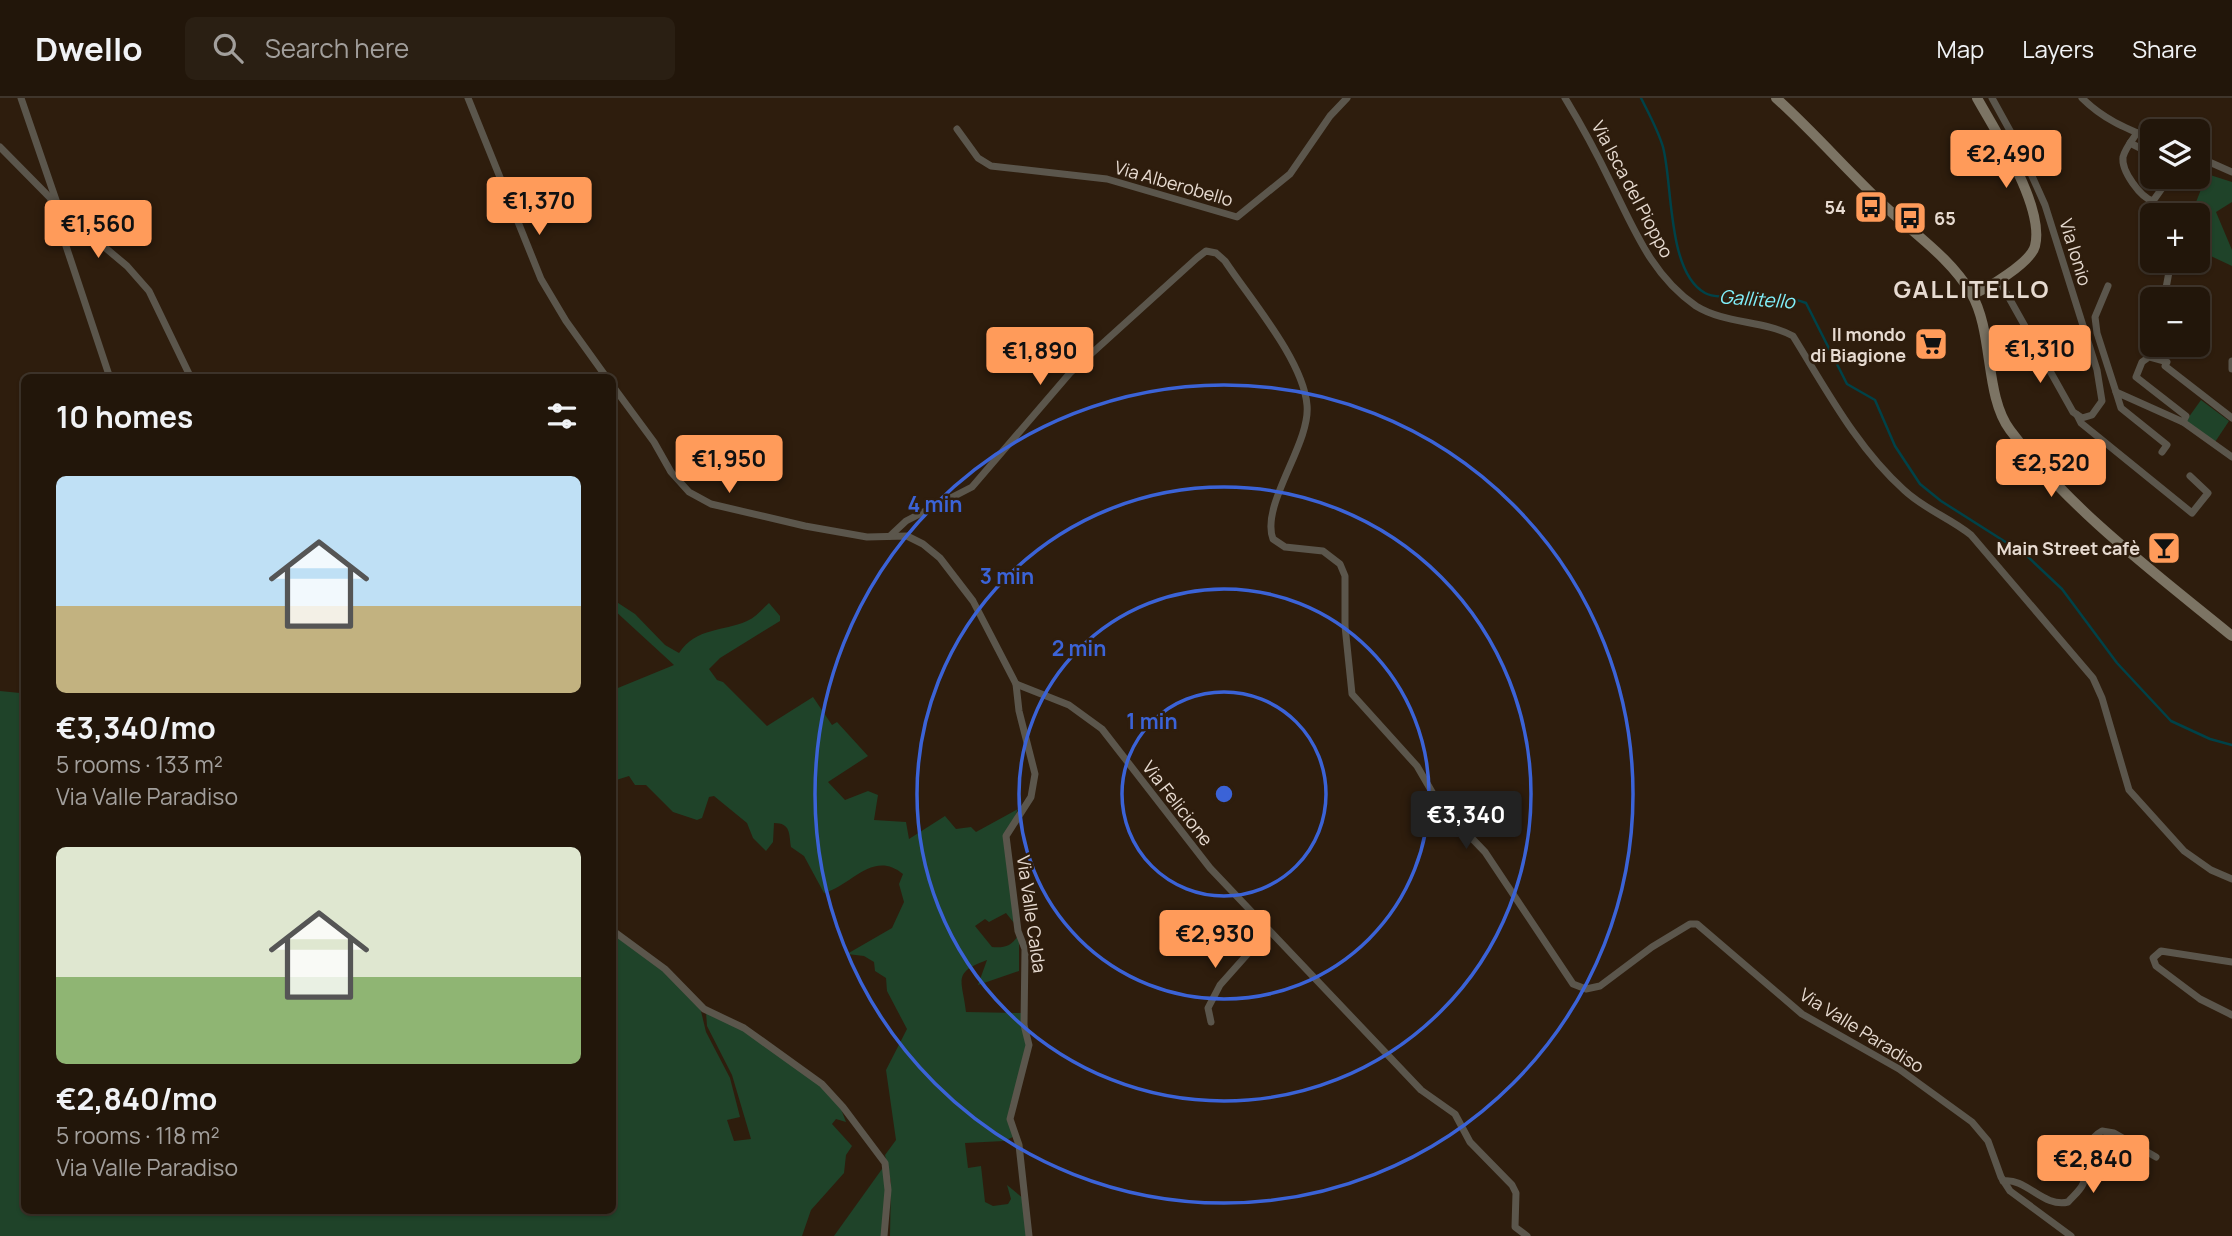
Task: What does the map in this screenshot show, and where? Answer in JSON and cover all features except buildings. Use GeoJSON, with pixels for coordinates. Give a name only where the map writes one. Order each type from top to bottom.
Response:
{"type":"FeatureCollection","features":[{"type":"Feature","properties":{"kind":"street"},"geometry":{"type":"LineString","coordinates":[[21,98],[57,205]]}},
{"type":"Feature","properties":{"kind":"street"},"geometry":{"type":"LineString","coordinates":[[468,98],[541,279],[566,321],[604,374]]}},
{"type":"Feature","properties":{"kind":"street","name":"Via Alberobello"},"geometry":{"type":"LineString","coordinates":[[957,129],[978,158],[991,166],[1107,179],[1237,217],[1290,174],[1330,116],[1347,98]]}},
{"type":"Feature","properties":{"kind":"street","name":"Via Isca del Pioppo"},"geometry":{"type":"LineString","coordinates":[[1565,98],[1592,144],[1639,241],[1656,268],[1674,288],[1698,307],[1782,330],[1793,336],[1864,445],[1886,472],[1917,501],[1952,520],[1971,535],[2079,658],[2102,698],[2124,780],[2139,803],[2184,851],[2211,870],[2232,879]]}},
{"type":"Feature","properties":{"kind":"street"},"geometry":{"type":"LineString","coordinates":[[1776,98],[1888,209],[1938,252],[1972,294],[1989,350],[1996,393],[2008,427],[2040,466],[2096,520],[2232,636]]}},
{"type":"Feature","properties":{"kind":"street"},"geometry":{"type":"LineString","coordinates":[[1972,294],[1987,289],[2035,248],[2036,222],[2006,151],[1977,98]]}},
{"type":"Feature","properties":{"kind":"street","name":"Via Ionio"},"geometry":{"type":"LineString","coordinates":[[1992,98],[2019,147],[2045,205],[2097,370],[2102,401],[2092,415],[2082,418],[2076,414]]}},
{"type":"Feature","properties":{"kind":"street"},"geometry":{"type":"LineString","coordinates":[[2082,98],[2097,113],[2140,134]]}},
{"type":"Feature","properties":{"kind":"street"},"geometry":{"type":"LineString","coordinates":[[2137,133],[2123,156],[2123,165],[2147,200],[2153,201],[2162,189]]}},
{"type":"Feature","properties":{"kind":"street"},"geometry":{"type":"LineString","coordinates":[[2130,143],[2140,148]]}},
{"type":"Feature","properties":{"kind":"street"},"geometry":{"type":"LineString","coordinates":[[0,147],[57,205],[127,266],[149,291],[189,374]]}},
{"type":"Feature","properties":{"kind":"street"},"geometry":{"type":"LineString","coordinates":[[2210,162],[2232,172]]}},
{"type":"Feature","properties":{"kind":"street"},"geometry":{"type":"LineString","coordinates":[[50,197],[109,374]]}},
{"type":"Feature","properties":{"kind":"street","name":"Via Valle Paradiso"},"geometry":{"type":"LineString","coordinates":[[890,536],[906,522],[972,487],[1070,373],[1197,258],[1206,251],[1216,253],[1225,261],[1287,352],[1305,388],[1306,419],[1271,520],[1273,539],[1280,546],[1324,551],[1340,564],[1345,576],[1345,633],[1352,694],[1417,766],[1439,804],[1485,852],[1573,984],[1586,989],[1600,986],[1652,947],[1686,926],[1696,924],[1802,1014],[1899,1069],[1972,1122],[1988,1141],[2003,1181],[2010,1191],[2071,1236]]}},
{"type":"Feature","properties":{"kind":"street"},"geometry":{"type":"LineString","coordinates":[[1999,279],[2035,347],[2081,423],[2192,513],[2208,494],[2190,476]]}},
{"type":"Feature","properties":{"kind":"street"},"geometry":{"type":"LineString","coordinates":[[2108,286],[2095,317],[2096,333],[2121,408],[2167,445],[2162,452]]}},
{"type":"Feature","properties":{"kind":"street"},"geometry":{"type":"LineString","coordinates":[[2183,422],[2186,416],[2136,377],[2142,362],[2149,357],[2168,362],[2165,366],[2232,418]]}},
{"type":"Feature","properties":{"kind":"street"},"geometry":{"type":"LineString","coordinates":[[2232,361],[2232,369]]}},
{"type":"Feature","properties":{"kind":"street"},"geometry":{"type":"LineString","coordinates":[[616,390],[654,442],[671,472],[690,492],[711,504],[805,526],[867,537],[907,537],[923,544],[940,558],[973,601],[1016,684]]}},
{"type":"Feature","properties":{"kind":"street"},"geometry":{"type":"LineString","coordinates":[[2116,392],[2183,422],[2232,457]]}},
{"type":"Feature","properties":{"kind":"street","name":"Via Felicione"},"geometry":{"type":"LineString","coordinates":[[1016,684],[1069,705],[1102,729],[1210,868],[1421,1090],[1455,1114],[1470,1142],[1512,1185],[1516,1193],[1515,1227],[1527,1236]]}},
{"type":"Feature","properties":{"kind":"street","name":"Via Valle Calda"},"geometry":{"type":"LineString","coordinates":[[1016,684],[1019,712],[1035,774],[1031,797],[1006,836],[1018,931],[1025,949],[1024,1025],[1029,1045],[1010,1119],[1019,1145],[1030,1236]]}},
{"type":"Feature","properties":{"kind":"street"},"geometry":{"type":"LineString","coordinates":[[1211,1022],[1208,1008],[1220,985],[1268,930]]}},
{"type":"Feature","properties":{"kind":"street"},"geometry":{"type":"LineString","coordinates":[[616,933],[665,969],[704,1009],[744,1028],[822,1084],[836,1099],[885,1163],[888,1190],[884,1236]]}},
{"type":"Feature","properties":{"kind":"street"},"geometry":{"type":"LineString","coordinates":[[2232,962],[2161,951],[2153,958],[2156,966],[2200,999],[2232,1015]]}},
{"type":"Feature","properties":{"kind":"street"},"geometry":{"type":"LineString","coordinates":[[2003,1181],[2015,1181],[2056,1203],[2068,1202],[2083,1184],[2089,1148],[2094,1137],[2105,1131],[2156,1157]]}},
{"type":"Feature","properties":{"kind":"green space"},"geometry":{"type":"Polygon","coordinates":[[[2210,175],[2232,182],[2232,202],[2216,212],[2232,250],[2232,266],[2210,256],[2210,203],[2196,203],[2201,189],[2210,189],[2210,175]]]}},
{"type":"Feature","properties":{"kind":"green space"},"geometry":{"type":"Polygon","coordinates":[[[2201,400],[2229,421],[2215,442],[2186,421],[2201,400]]]}},
{"type":"Feature","properties":{"kind":"green space"},"geometry":{"type":"Polygon","coordinates":[[[616,602],[635,614],[665,645],[679,653],[702,634],[747,621],[769,603],[780,616],[780,621],[720,658],[709,669],[717,680],[723,682],[767,726],[813,697],[832,725],[837,722],[868,756],[828,782],[845,800],[868,791],[878,795],[874,820],[906,822],[909,839],[945,816],[956,829],[971,827],[976,832],[1018,809],[1008,832],[1018,928],[1006,913],[989,922],[985,919],[975,926],[992,947],[1008,945],[1019,934],[1019,971],[978,985],[987,960],[968,969],[962,978],[966,1012],[1023,1013],[1027,1048],[1009,1109],[1013,1137],[1004,1141],[965,1143],[968,1168],[981,1166],[985,1202],[993,1206],[1008,1204],[1011,1199],[1007,1185],[1024,1199],[1027,1236],[890,1236],[891,1182],[885,1155],[896,1140],[886,1070],[907,1029],[887,991],[886,978],[875,971],[874,962],[864,956],[847,954],[892,928],[904,902],[899,884],[903,874],[892,867],[872,867],[824,893],[804,856],[791,847],[788,830],[784,825],[774,823],[773,842],[766,851],[753,838],[747,823],[714,796],[709,797],[702,818],[697,820],[673,812],[646,785],[635,785],[629,776],[616,780],[616,689],[674,665],[616,612],[616,602]]]}},
{"type":"Feature","properties":{"kind":"green space"},"geometry":{"type":"Polygon","coordinates":[[[0,691],[20,693],[21,1214],[616,1214],[616,934],[659,965],[700,1007],[706,1032],[730,1078],[740,1117],[727,1120],[734,1141],[751,1139],[732,1075],[707,1026],[706,1012],[745,1028],[819,1084],[841,1109],[846,1122],[836,1119],[832,1124],[852,1146],[846,1155],[844,1173],[811,1210],[802,1236],[0,1236],[0,691]]]}},
{"type":"Feature","properties":{"kind":"green space"},"geometry":{"type":"Polygon","coordinates":[[[886,1168],[887,1236],[834,1236],[882,1169],[886,1168]]]}},
{"type":"Feature","properties":{"kind":"waterway","name":"Gallitello"},"geometry":{"type":"LineString","coordinates":[[1641,98],[1663,147],[1678,248],[1684,267],[1693,282],[1712,296],[1781,298],[1806,303],[1847,384],[1875,400],[1895,446],[1920,484],[1941,501],[2026,555],[2062,589],[2117,663],[2171,721],[2210,739],[2232,745]]}},
{"type":"Feature","properties":{"kind":"place","name":"54"},"geometry":{"type":"Point","coordinates":[1871,207]}},
{"type":"Feature","properties":{"kind":"place","name":"65"},"geometry":{"type":"Point","coordinates":[1910,218]}},
{"type":"Feature","properties":{"kind":"place","name":"Il mondo di Biagione"},"geometry":{"type":"Point","coordinates":[1931,344]}},
{"type":"Feature","properties":{"kind":"place","name":"Main Street cafè"},"geometry":{"type":"Point","coordinates":[2164,548]}},
{"type":"Feature","properties":{"kind":"district","name":"GALLITELLO"},"geometry":{"type":"Point","coordinates":[1972,288]}}]}
